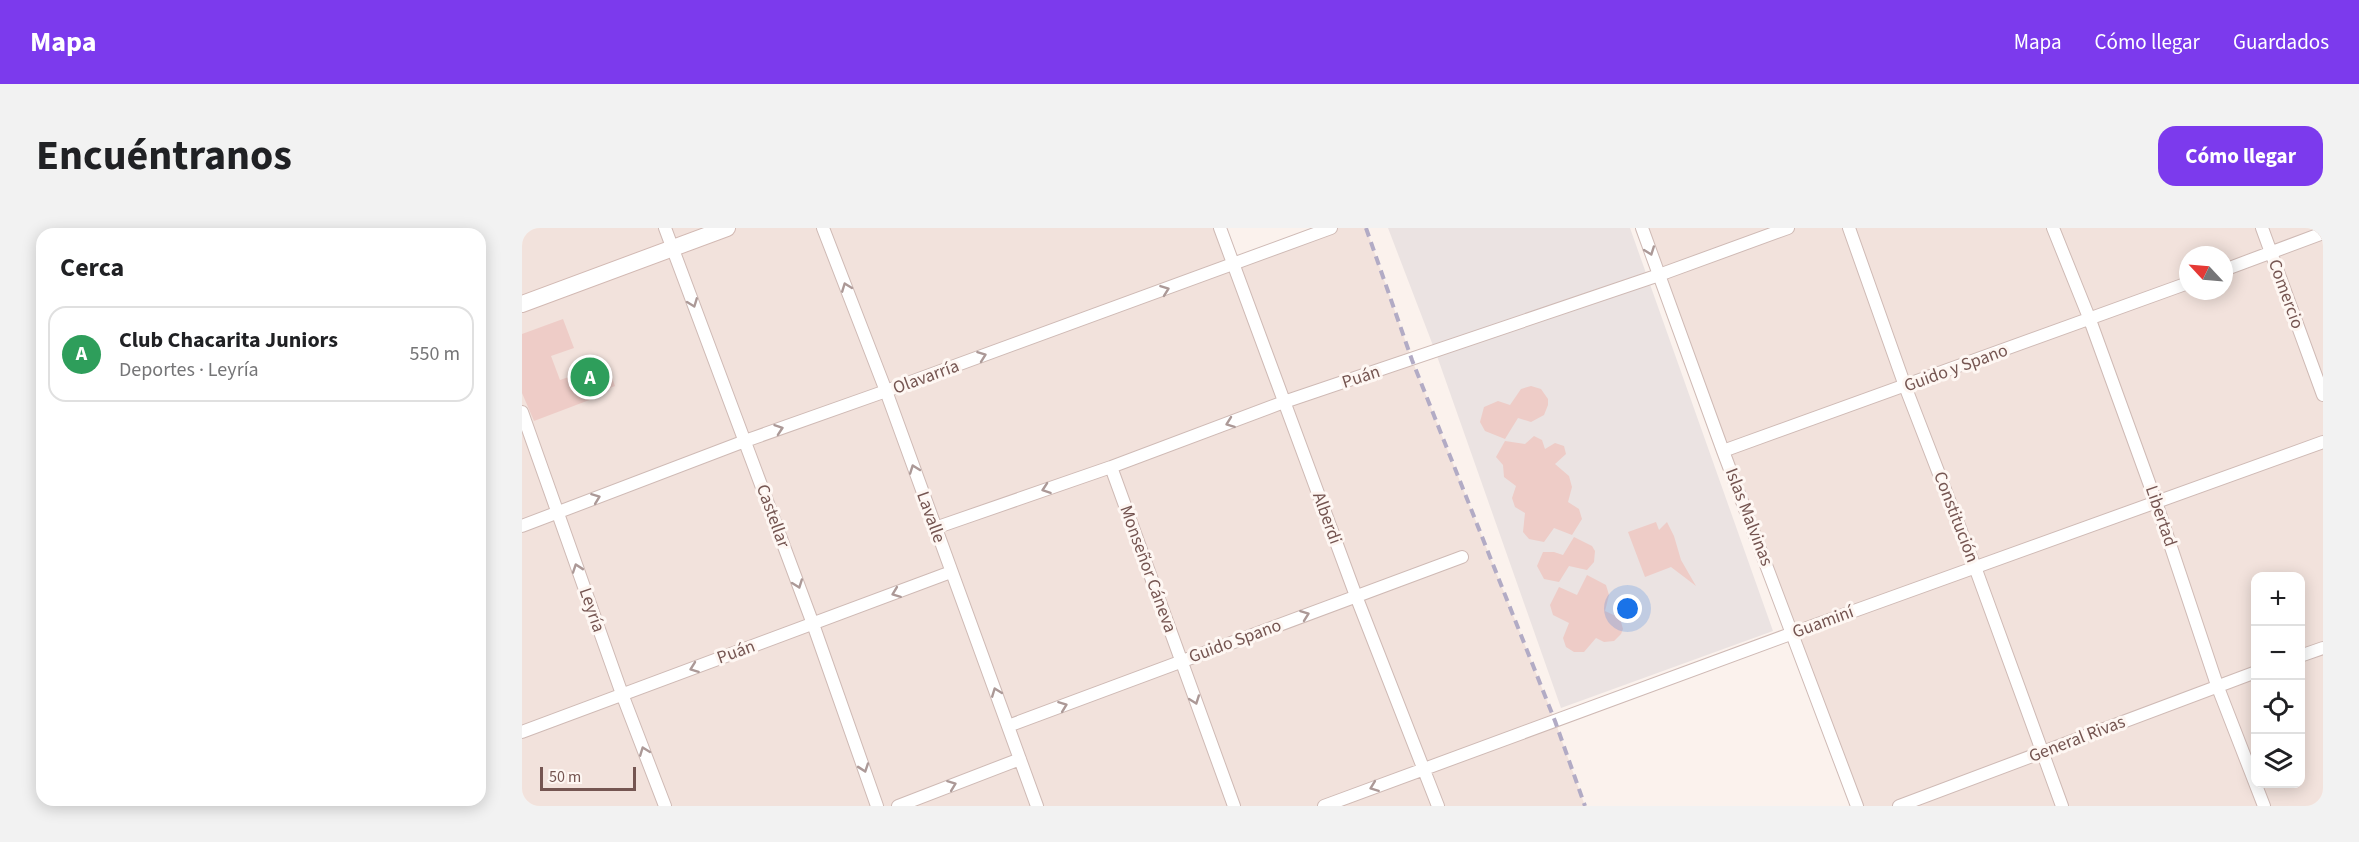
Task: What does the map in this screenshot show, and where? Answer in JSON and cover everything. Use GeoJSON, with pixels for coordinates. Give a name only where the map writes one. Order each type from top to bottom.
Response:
{"type":"FeatureCollection","features":[{"type":"Feature","properties":{"kind":"main road"},"geometry":{"type":"LineString","coordinates":[[522,304],[727,228]]}},
{"type":"Feature","properties":{"kind":"street","name":"Castellar"},"geometry":{"type":"LineString","coordinates":[[665,228],[813,624],[877,806]]}},
{"type":"Feature","properties":{"kind":"street","name":"Lavalle"},"geometry":{"type":"LineString","coordinates":[[823,228],[886,391],[1037,806]]}},
{"type":"Feature","properties":{"kind":"street","name":"Alberdi"},"geometry":{"type":"LineString","coordinates":[[1220,228],[1356,596],[1438,806]]}},
{"type":"Feature","properties":{"kind":"street","name":"Olavarría"},"geometry":{"type":"LineString","coordinates":[[522,526],[745,441],[1331,228]]}},
{"type":"Feature","properties":{"kind":"street","name":"Islas Malvinas"},"geometry":{"type":"LineString","coordinates":[[1642,228],[1723,451],[1857,806]]}},
{"type":"Feature","properties":{"kind":"street","name":"Puán"},"geometry":{"type":"LineString","coordinates":[[936,528],[1111,467],[1284,402],[1659,275],[1788,228]]}},
{"type":"Feature","properties":{"kind":"street","name":"Constitución"},"geometry":{"type":"LineString","coordinates":[[1849,228],[1905,386],[1975,567],[2062,806]]}},
{"type":"Feature","properties":{"kind":"street","name":"Libertad"},"geometry":{"type":"LineString","coordinates":[[2053,228],[2090,320],[2156,502],[2217,685],[2264,806]]}},
{"type":"Feature","properties":{"kind":"street","name":"Comercio"},"geometry":{"type":"LineString","coordinates":[[2262,228],[2323,394]]}},
{"type":"Feature","properties":{"kind":"street"},"geometry":{"type":"LineString","coordinates":[[2233,267],[2323,233]]}},
{"type":"Feature","properties":{"kind":"street","name":"Guido y Spano"},"geometry":{"type":"LineString","coordinates":[[1723,451],[2179,286]]}},
{"type":"Feature","properties":{"kind":"street","name":"Leyría"},"geometry":{"type":"LineString","coordinates":[[522,412],[622,694],[665,806]]}},
{"type":"Feature","properties":{"kind":"street","name":"Guaminí"},"geometry":{"type":"LineString","coordinates":[[1324,806],[1793,633],[2323,442]]}},
{"type":"Feature","properties":{"kind":"street","name":"Monseñor Cáneva"},"geometry":{"type":"LineString","coordinates":[[1111,467],[1234,806]]}},
{"type":"Feature","properties":{"kind":"street","name":"Guido Spano"},"geometry":{"type":"LineString","coordinates":[[1008,726],[1462,556]]}},
{"type":"Feature","properties":{"kind":"street","name":"Puán"},"geometry":{"type":"LineString","coordinates":[[522,732],[951,572]]}},
{"type":"Feature","properties":{"kind":"street"},"geometry":{"type":"LineString","coordinates":[[2305,655],[2323,648]]}},
{"type":"Feature","properties":{"kind":"street","name":"General Rivas"},"geometry":{"type":"LineString","coordinates":[[1899,806],[2251,674]]}},
{"type":"Feature","properties":{"kind":"street"},"geometry":{"type":"LineString","coordinates":[[898,806],[1020,759]]}},
{"type":"Feature","properties":{"kind":"shaded area"},"geometry":{"type":"Polygon","coordinates":[[[522,228],[1220,228],[1234,265],[1331,228],[1366,228],[1412,360],[1555,721],[1585,806],[522,806],[522,228]]]}},
{"type":"Feature","properties":{"kind":"shaded area"},"geometry":{"type":"Polygon","coordinates":[[[1388,228],[1630,228],[1773,631],[1561,708],[1437,356],[1388,228]]]}},
{"type":"Feature","properties":{"kind":"shaded area"},"geometry":{"type":"Polygon","coordinates":[[[1642,228],[2323,228],[2323,806],[1857,806],[1642,228]]]}},
{"type":"Feature","properties":{"kind":"building"},"geometry":{"type":"Polygon","coordinates":[[[563,319],[574,348],[551,356],[560,380],[607,364],[615,386],[590,395],[592,399],[534,421],[522,393],[522,334],[563,319]]]}},
{"type":"Feature","properties":{"kind":"building"},"geometry":{"type":"Polygon","coordinates":[[[1531,386],[1541,389],[1548,399],[1544,415],[1531,422],[1518,418],[1505,439],[1485,431],[1480,422],[1484,407],[1498,401],[1510,405],[1521,389],[1531,386]]]}},
{"type":"Feature","properties":{"kind":"building"},"geometry":{"type":"Polygon","coordinates":[[[1534,436],[1542,440],[1545,449],[1555,443],[1564,446],[1566,454],[1555,464],[1569,476],[1572,487],[1568,502],[1579,509],[1582,519],[1572,535],[1554,528],[1544,542],[1529,539],[1523,532],[1525,513],[1515,507],[1512,498],[1516,486],[1504,477],[1503,465],[1496,457],[1505,441],[1525,444],[1534,436]]]}},
{"type":"Feature","properties":{"kind":"building"},"geometry":{"type":"Polygon","coordinates":[[[1656,522],[1659,530],[1667,522],[1681,560],[1696,586],[1671,567],[1645,577],[1628,532],[1656,522]]]}},
{"type":"Feature","properties":{"kind":"building"},"geometry":{"type":"Polygon","coordinates":[[[1574,537],[1592,546],[1595,551],[1594,562],[1587,570],[1569,566],[1559,582],[1544,579],[1537,566],[1543,552],[1563,555],[1574,537]]]}},
{"type":"Feature","properties":{"kind":"building"},"geometry":{"type":"Polygon","coordinates":[[[1587,575],[1606,585],[1609,595],[1605,611],[1620,618],[1623,629],[1614,641],[1604,642],[1596,638],[1584,652],[1574,652],[1566,647],[1563,638],[1569,623],[1553,615],[1550,605],[1559,587],[1577,595],[1587,575]]]}},
{"type":"Feature","properties":{"kind":"railway"},"geometry":{"type":"LineString","coordinates":[[1366,228],[1412,360],[1555,721],[1585,806]]}},
{"type":"Feature","properties":{"kind":"place","name":"Club Chacarita Juniors"},"geometry":{"type":"Point","coordinates":[590,377]}}]}
